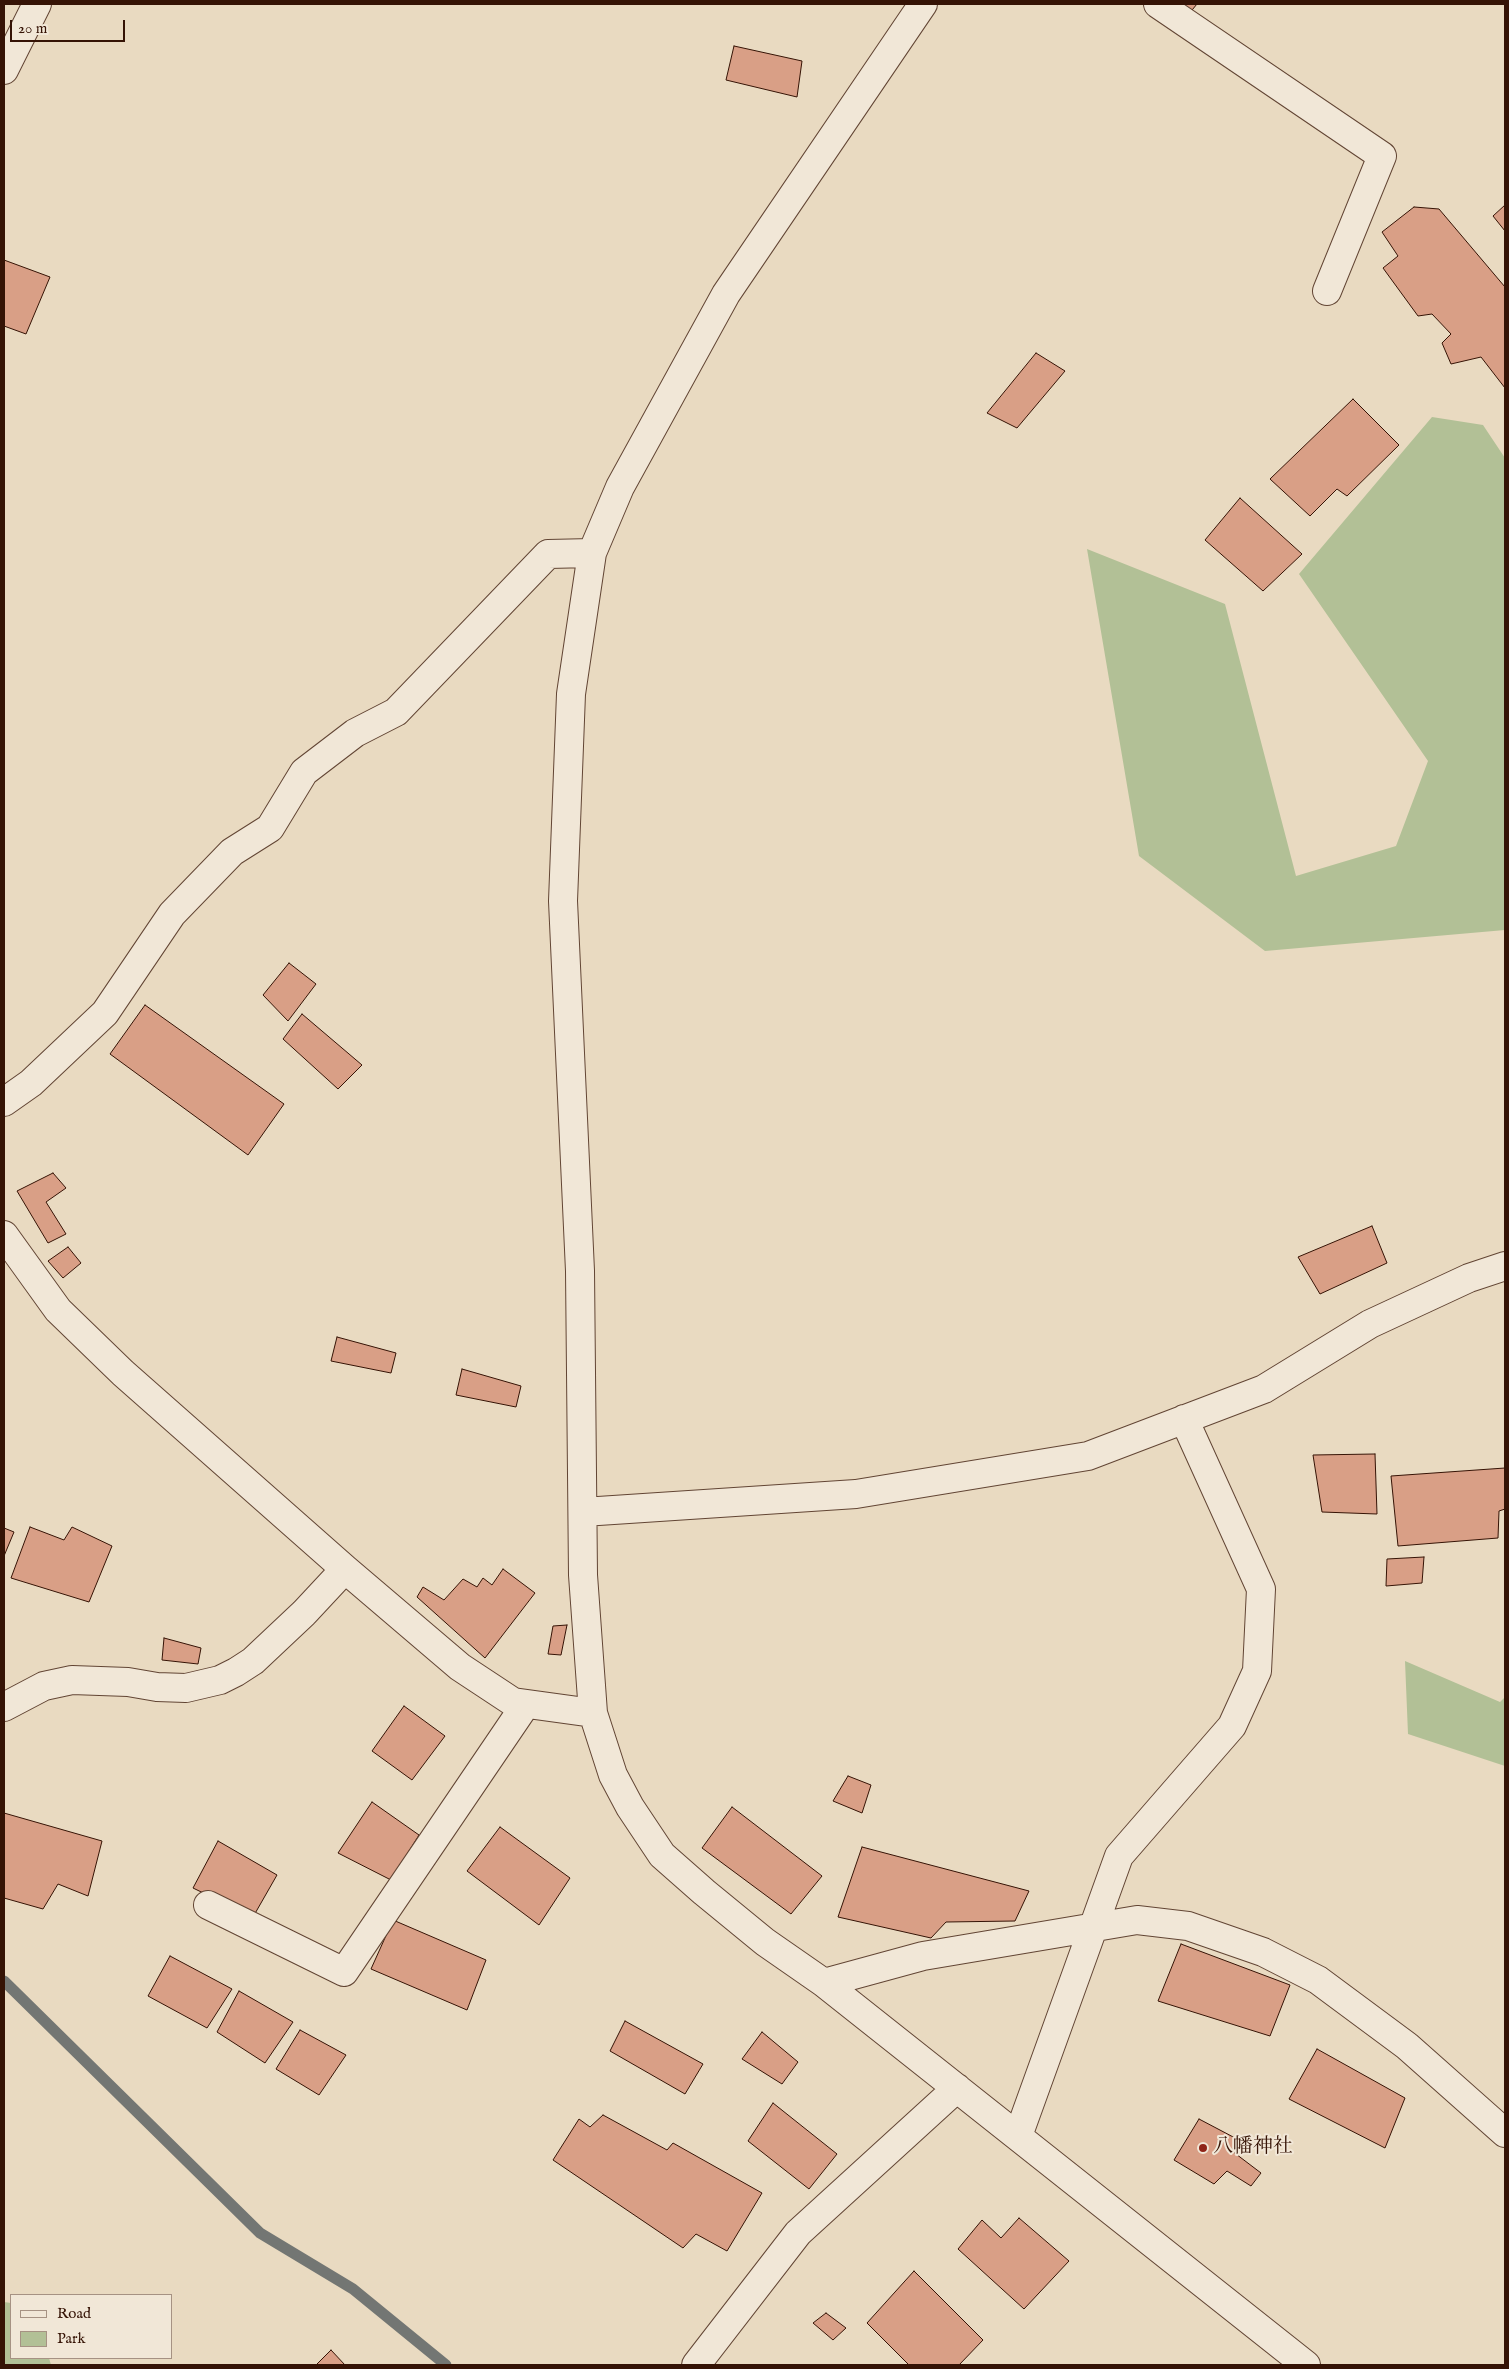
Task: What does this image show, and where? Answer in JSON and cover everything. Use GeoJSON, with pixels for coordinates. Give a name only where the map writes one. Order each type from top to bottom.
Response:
{"type":"FeatureCollection","features":[{"type":"Feature","properties":{"kind":"street"},"geometry":{"type":"LineString","coordinates":[[4,70],[37,4]]}},
{"type":"Feature","properties":{"kind":"street"},"geometry":{"type":"LineString","coordinates":[[923,4],[726,294],[620,487],[592,553],[571,694],[563,901],[580,1271],[583,1575],[593,1713],[613,1775],[630,1807],[662,1855],[765,1942],[824,1983],[1306,2365]]}},
{"type":"Feature","properties":{"kind":"street"},"geometry":{"type":"LineString","coordinates":[[1158,4],[1382,156],[1327,291]]}},
{"type":"Feature","properties":{"kind":"street"},"geometry":{"type":"LineString","coordinates":[[4,1102],[31,1083],[105,1013],[172,914],[232,852],[270,828],[304,772],[355,733],[396,712],[548,554],[592,553]]}},
{"type":"Feature","properties":{"kind":"street"},"geometry":{"type":"LineString","coordinates":[[4,1235],[58,1310],[123,1373],[345,1569],[460,1667],[512,1702],[593,1713]]}},
{"type":"Feature","properties":{"kind":"street"},"geometry":{"type":"LineString","coordinates":[[583,1512],[856,1494],[1088,1456],[1264,1389],[1370,1324],[1469,1278],[1505,1266]]}},
{"type":"Feature","properties":{"kind":"street"},"geometry":{"type":"LineString","coordinates":[[1018,2136],[1119,1856],[1232,1726],[1257,1670],[1261,1589],[1184,1419]]}},
{"type":"Feature","properties":{"kind":"street"},"geometry":{"type":"LineString","coordinates":[[4,1707],[44,1686],[72,1680],[128,1682],[186,1688],[220,1680],[252,1661],[304,1613],[345,1569]]}},
{"type":"Feature","properties":{"kind":"street"},"geometry":{"type":"LineString","coordinates":[[208,1905],[344,1972],[526,1704]]}},
{"type":"Feature","properties":{"kind":"street"},"geometry":{"type":"LineString","coordinates":[[824,1983],[923,1956],[1092,1927],[1137,1920],[1188,1926],[1262,1952],[1318,1980],[1408,2046],[1505,2133]]}},
{"type":"Feature","properties":{"kind":"street"},"geometry":{"type":"LineString","coordinates":[[696,2365],[798,2233],[957,2088]]}},
{"type":"Feature","properties":{"kind":"green space"},"geometry":{"type":"Polygon","coordinates":[[[1432,417],[1483,425],[1505,458],[1505,930],[1265,951],[1139,856],[1087,549],[1225,604],[1296,876],[1396,846],[1428,761],[1299,574],[1432,417]]]}},
{"type":"Feature","properties":{"kind":"green space"},"geometry":{"type":"Polygon","coordinates":[[[1405,1661],[1500,1702],[1505,1697],[1505,1766],[1408,1734],[1405,1661]]]}},
{"type":"Feature","properties":{"kind":"green space"},"geometry":{"type":"Polygon","coordinates":[[[4,2302],[10,2303],[10,2359],[49,2359],[51,2365],[4,2365],[4,2302]]]}},
{"type":"Feature","properties":{"kind":"building"},"geometry":{"type":"Polygon","coordinates":[[[1174,4],[1197,4],[1188,15],[1174,4]]]}},
{"type":"Feature","properties":{"kind":"building"},"geometry":{"type":"Polygon","coordinates":[[[734,46],[802,61],[797,97],[726,80],[734,46]]]}},
{"type":"Feature","properties":{"kind":"building"},"geometry":{"type":"Polygon","coordinates":[[[1505,205],[1505,231],[1493,216],[1505,205]]]}},
{"type":"Feature","properties":{"kind":"building"},"geometry":{"type":"Polygon","coordinates":[[[1414,207],[1439,209],[1505,287],[1505,388],[1481,357],[1451,364],[1442,343],[1451,334],[1432,314],[1418,316],[1383,268],[1398,256],[1382,232],[1414,207]]]}},
{"type":"Feature","properties":{"kind":"building"},"geometry":{"type":"Polygon","coordinates":[[[4,260],[50,277],[26,334],[4,326],[4,260]]]}},
{"type":"Feature","properties":{"kind":"building"},"geometry":{"type":"Polygon","coordinates":[[[1036,353],[1065,371],[1017,428],[987,413],[1036,353]]]}},
{"type":"Feature","properties":{"kind":"building"},"geometry":{"type":"Polygon","coordinates":[[[1353,399],[1399,445],[1347,496],[1337,489],[1310,516],[1270,479],[1353,399]]]}},
{"type":"Feature","properties":{"kind":"building"},"geometry":{"type":"Polygon","coordinates":[[[1240,498],[1302,554],[1263,591],[1205,540],[1240,498]]]}},
{"type":"Feature","properties":{"kind":"building"},"geometry":{"type":"Polygon","coordinates":[[[289,963],[316,984],[288,1021],[263,995],[289,963]]]}},
{"type":"Feature","properties":{"kind":"building"},"geometry":{"type":"Polygon","coordinates":[[[145,1005],[284,1104],[248,1155],[110,1054],[145,1005]]]}},
{"type":"Feature","properties":{"kind":"building"},"geometry":{"type":"Polygon","coordinates":[[[302,1014],[362,1065],[338,1089],[283,1039],[302,1014]]]}},
{"type":"Feature","properties":{"kind":"building"},"geometry":{"type":"Polygon","coordinates":[[[53,1173],[66,1188],[46,1202],[66,1234],[48,1243],[17,1191],[53,1173]]]}},
{"type":"Feature","properties":{"kind":"building"},"geometry":{"type":"Polygon","coordinates":[[[1372,1226],[1387,1263],[1320,1294],[1298,1257],[1372,1226]]]}},
{"type":"Feature","properties":{"kind":"building"},"geometry":{"type":"Polygon","coordinates":[[[68,1247],[81,1263],[63,1278],[48,1261],[68,1247]]]}},
{"type":"Feature","properties":{"kind":"building"},"geometry":{"type":"Polygon","coordinates":[[[337,1337],[396,1353],[391,1373],[331,1361],[337,1337]]]}},
{"type":"Feature","properties":{"kind":"building"},"geometry":{"type":"Polygon","coordinates":[[[462,1369],[521,1386],[516,1407],[456,1395],[462,1369]]]}},
{"type":"Feature","properties":{"kind":"building"},"geometry":{"type":"Polygon","coordinates":[[[1375,1454],[1377,1514],[1322,1512],[1313,1455],[1375,1454]]]}},
{"type":"Feature","properties":{"kind":"building"},"geometry":{"type":"Polygon","coordinates":[[[1505,1468],[1505,1509],[1499,1511],[1498,1538],[1398,1546],[1391,1476],[1505,1468]]]}},
{"type":"Feature","properties":{"kind":"building"},"geometry":{"type":"Polygon","coordinates":[[[30,1527],[64,1540],[72,1527],[112,1546],[89,1602],[11,1578],[30,1527]]]}},
{"type":"Feature","properties":{"kind":"building"},"geometry":{"type":"Polygon","coordinates":[[[4,1528],[14,1532],[4,1556],[4,1528]]]}},
{"type":"Feature","properties":{"kind":"building"},"geometry":{"type":"Polygon","coordinates":[[[1424,1557],[1422,1583],[1386,1586],[1387,1559],[1424,1557]]]}},
{"type":"Feature","properties":{"kind":"building"},"geometry":{"type":"Polygon","coordinates":[[[503,1569],[535,1593],[485,1658],[417,1597],[423,1587],[444,1600],[463,1579],[477,1587],[483,1578],[492,1585],[503,1569]]]}},
{"type":"Feature","properties":{"kind":"building"},"geometry":{"type":"Polygon","coordinates":[[[567,1625],[561,1655],[548,1654],[553,1626],[567,1625]]]}},
{"type":"Feature","properties":{"kind":"building"},"geometry":{"type":"Polygon","coordinates":[[[164,1638],[201,1648],[198,1664],[162,1660],[164,1638]]]}},
{"type":"Feature","properties":{"kind":"building"},"geometry":{"type":"Polygon","coordinates":[[[404,1706],[445,1736],[412,1780],[372,1751],[404,1706]]]}},
{"type":"Feature","properties":{"kind":"building"},"geometry":{"type":"Polygon","coordinates":[[[848,1776],[871,1785],[862,1813],[833,1801],[848,1776]]]}},
{"type":"Feature","properties":{"kind":"building"},"geometry":{"type":"Polygon","coordinates":[[[372,1802],[419,1835],[391,1880],[338,1853],[372,1802]]]}},
{"type":"Feature","properties":{"kind":"building"},"geometry":{"type":"Polygon","coordinates":[[[732,1807],[822,1876],[791,1914],[702,1848],[732,1807]]]}},
{"type":"Feature","properties":{"kind":"building"},"geometry":{"type":"Polygon","coordinates":[[[4,1813],[102,1841],[88,1896],[58,1884],[43,1909],[4,1898],[4,1813]]]}},
{"type":"Feature","properties":{"kind":"building"},"geometry":{"type":"Polygon","coordinates":[[[500,1827],[570,1878],[539,1925],[467,1871],[500,1827]]]}},
{"type":"Feature","properties":{"kind":"building"},"geometry":{"type":"Polygon","coordinates":[[[218,1841],[277,1875],[253,1917],[193,1888],[218,1841]]]}},
{"type":"Feature","properties":{"kind":"building"},"geometry":{"type":"Polygon","coordinates":[[[862,1847],[1029,1891],[1015,1921],[946,1922],[931,1938],[838,1917],[862,1847]]]}},
{"type":"Feature","properties":{"kind":"building"},"geometry":{"type":"Polygon","coordinates":[[[393,1920],[486,1960],[467,2010],[371,1969],[393,1920]]]}},
{"type":"Feature","properties":{"kind":"building"},"geometry":{"type":"Polygon","coordinates":[[[1181,1944],[1290,1985],[1270,2036],[1158,2001],[1181,1944]]]}},
{"type":"Feature","properties":{"kind":"building"},"geometry":{"type":"Polygon","coordinates":[[[170,1956],[232,1989],[207,2028],[148,1996],[170,1956]]]}},
{"type":"Feature","properties":{"kind":"building"},"geometry":{"type":"Polygon","coordinates":[[[239,1991],[293,2022],[265,2063],[217,2032],[239,1991]]]}},
{"type":"Feature","properties":{"kind":"building"},"geometry":{"type":"Polygon","coordinates":[[[625,2021],[703,2064],[685,2094],[610,2051],[625,2021]]]}},
{"type":"Feature","properties":{"kind":"building"},"geometry":{"type":"Polygon","coordinates":[[[300,2030],[346,2055],[319,2095],[276,2069],[300,2030]]]}},
{"type":"Feature","properties":{"kind":"building"},"geometry":{"type":"Polygon","coordinates":[[[762,2032],[798,2062],[782,2084],[742,2059],[762,2032]]]}},
{"type":"Feature","properties":{"kind":"building"},"geometry":{"type":"Polygon","coordinates":[[[1317,2049],[1405,2098],[1385,2148],[1289,2099],[1317,2049]]]}},
{"type":"Feature","properties":{"kind":"building"},"geometry":{"type":"Polygon","coordinates":[[[773,2103],[837,2154],[809,2189],[748,2141],[773,2103]]]}},
{"type":"Feature","properties":{"kind":"building"},"geometry":{"type":"Polygon","coordinates":[[[603,2115],[667,2150],[673,2143],[762,2193],[727,2251],[696,2234],[683,2248],[553,2160],[579,2119],[590,2127],[603,2115]]]}},
{"type":"Feature","properties":{"kind":"building"},"geometry":{"type":"Polygon","coordinates":[[[1199,2119],[1237,2139],[1232,2151],[1261,2173],[1251,2186],[1227,2171],[1214,2184],[1174,2160],[1199,2119]]]}},
{"type":"Feature","properties":{"kind":"building"},"geometry":{"type":"Polygon","coordinates":[[[1019,2218],[1069,2261],[1024,2309],[958,2249],[982,2220],[1001,2238],[1019,2218]]]}},
{"type":"Feature","properties":{"kind":"building"},"geometry":{"type":"Polygon","coordinates":[[[914,2271],[983,2340],[959,2365],[909,2365],[867,2323],[914,2271]]]}},
{"type":"Feature","properties":{"kind":"building"},"geometry":{"type":"Polygon","coordinates":[[[826,2313],[846,2328],[833,2340],[813,2323],[826,2313]]]}},
{"type":"Feature","properties":{"kind":"building"},"geometry":{"type":"Polygon","coordinates":[[[331,2350],[345,2365],[316,2365],[331,2350]]]}},
{"type":"Feature","properties":{"kind":"waterway"},"geometry":{"type":"LineString","coordinates":[[4,1981],[260,2233],[353,2289],[446,2365]]}},
{"type":"Feature","properties":{"kind":"place","name":"八幡神社"},"geometry":{"type":"Point","coordinates":[1203,2148]}}]}
